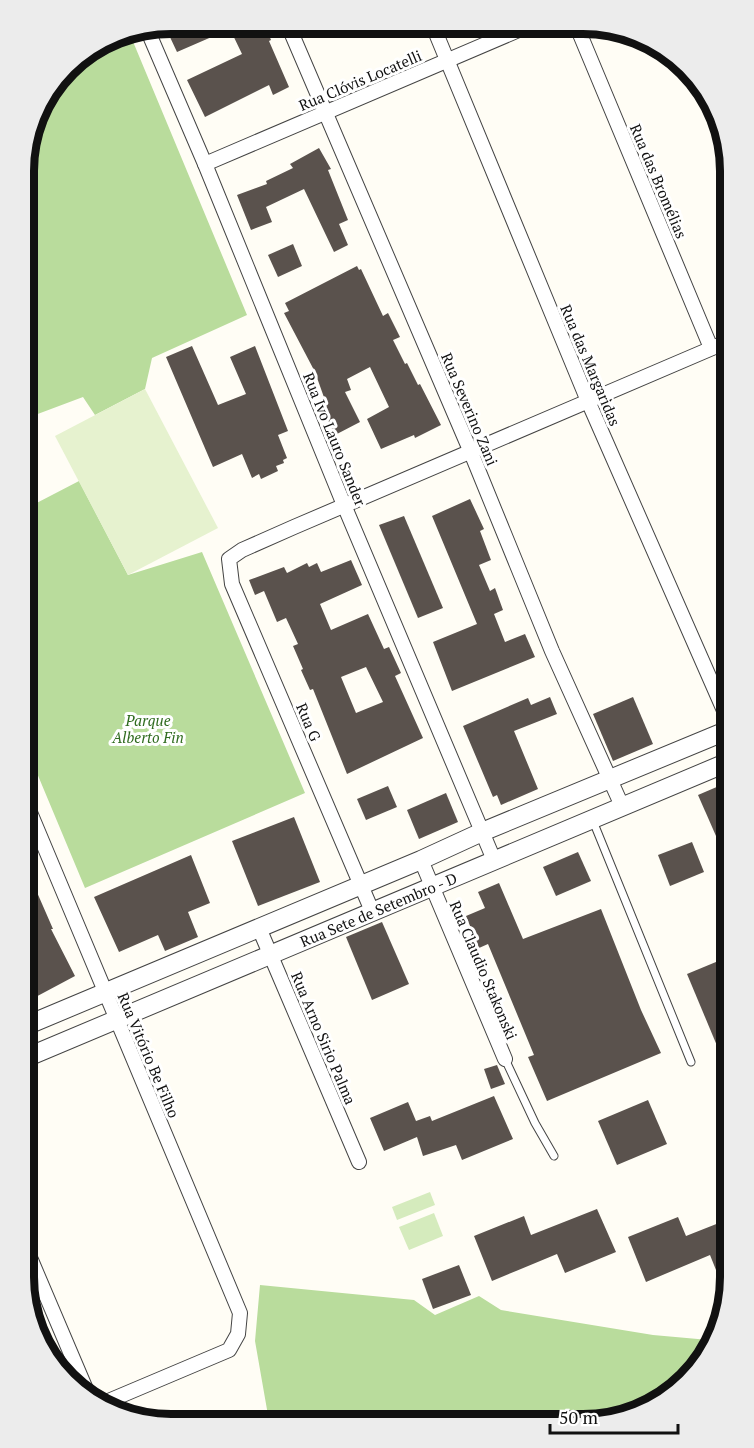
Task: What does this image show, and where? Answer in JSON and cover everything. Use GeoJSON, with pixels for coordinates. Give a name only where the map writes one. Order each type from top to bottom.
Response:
{"type":"FeatureCollection","features":[{"type":"Feature","properties":{"kind":"street","name":"Rua Severino Zani"},"geometry":{"type":"LineString","coordinates":[[292,34],[470,450],[552,651],[622,806]]}},
{"type":"Feature","properties":{"kind":"street","name":"Rua das Margaridas"},"geometry":{"type":"LineString","coordinates":[[436,34],[588,401],[720,700]]}},
{"type":"Feature","properties":{"kind":"street","name":"Rua Clóvis Locatelli"},"geometry":{"type":"LineString","coordinates":[[205,164],[509,34]]}},
{"type":"Feature","properties":{"kind":"street","name":"Rua das Bromélias"},"geometry":{"type":"LineString","coordinates":[[580,34],[717,346]]}},
{"type":"Feature","properties":{"kind":"street","name":"Rua Ivo Lauro Sander"},"geometry":{"type":"LineString","coordinates":[[150,37],[494,860]]}},
{"type":"Feature","properties":{"kind":"street"},"geometry":{"type":"LineString","coordinates":[[344,505],[717,346]]}},
{"type":"Feature","properties":{"kind":"street","name":"Rua G"},"geometry":{"type":"LineString","coordinates":[[344,505],[243,550],[229,560],[232,584],[372,911]]}},
{"type":"Feature","properties":{"kind":"street","name":"Rua Sete de Setembro - D"},"geometry":{"type":"LineString","coordinates":[[35,1022],[719,734]]}},
{"type":"Feature","properties":{"kind":"street","name":"Rua Sete de Setembro - D"},"geometry":{"type":"LineString","coordinates":[[35,1054],[719,766]]}},
{"type":"Feature","properties":{"kind":"street","name":"Rua Vitório Be Filho"},"geometry":{"type":"LineString","coordinates":[[35,825],[240,1312],[238,1334],[229,1350],[112,1399]]}},
{"type":"Feature","properties":{"kind":"street","name":"Rua Claudio Stakonski"},"geometry":{"type":"LineString","coordinates":[[421,860],[505,1059]]}},
{"type":"Feature","properties":{"kind":"street","name":"Rua Arno Sirio Palma"},"geometry":{"type":"LineString","coordinates":[[259,928],[359,1162]]}},
{"type":"Feature","properties":{"kind":"street"},"geometry":{"type":"LineString","coordinates":[[210,948],[224,975]]}},
{"type":"Feature","properties":{"kind":"street"},"geometry":{"type":"LineString","coordinates":[[35,1269],[83,1381]]}},
{"type":"Feature","properties":{"kind":"lane"},"geometry":{"type":"LineString","coordinates":[[592,819],[691,1062]]}},
{"type":"Feature","properties":{"kind":"lane"},"geometry":{"type":"LineString","coordinates":[[505,1059],[535,1123],[554,1156]]}},
{"type":"Feature","properties":{"kind":"green space"},"geometry":{"type":"Polygon","coordinates":[[[132,40],[247,315],[152,358],[145,389],[95,415],[83,397],[35,415],[37,145],[45,119],[68,81],[95,58],[132,40]]]}},
{"type":"Feature","properties":{"kind":"green space"},"geometry":{"type":"Polygon","coordinates":[[[145,389],[218,528],[128,575],[55,436],[145,389]]]}},
{"type":"Feature","properties":{"kind":"green space","name":"Parque Alberto Fin"},"geometry":{"type":"Polygon","coordinates":[[[79,481],[128,575],[202,552],[305,793],[85,888],[35,768],[35,504],[79,481]]]}},
{"type":"Feature","properties":{"kind":"green space"},"geometry":{"type":"Polygon","coordinates":[[[430,1192],[435,1205],[397,1220],[392,1207],[430,1192]]]}},
{"type":"Feature","properties":{"kind":"green space"},"geometry":{"type":"Polygon","coordinates":[[[434,1213],[443,1236],[409,1250],[399,1227],[434,1213]]]}},
{"type":"Feature","properties":{"kind":"green space"},"geometry":{"type":"Polygon","coordinates":[[[260,1285],[414,1300],[435,1315],[479,1296],[501,1310],[653,1335],[704,1340],[686,1367],[659,1390],[618,1409],[582,1414],[268,1414],[255,1341],[260,1285]]]}},
{"type":"Feature","properties":{"kind":"building"},"geometry":{"type":"Polygon","coordinates":[[[172,34],[218,34],[177,52],[169,35],[172,34]]]}},
{"type":"Feature","properties":{"kind":"building"},"geometry":{"type":"Polygon","coordinates":[[[232,34],[269,34],[271,40],[269,41],[289,87],[273,95],[269,85],[205,117],[187,80],[242,54],[232,34]]]}},
{"type":"Feature","properties":{"kind":"building"},"geometry":{"type":"Polygon","coordinates":[[[319,148],[331,169],[328,170],[348,220],[339,224],[348,245],[334,252],[304,189],[266,207],[272,222],[251,230],[237,195],[267,184],[266,181],[293,168],[290,164],[319,148]]]}},
{"type":"Feature","properties":{"kind":"building"},"geometry":{"type":"Polygon","coordinates":[[[293,244],[302,266],[278,277],[268,255],[293,244]]]}},
{"type":"Feature","properties":{"kind":"building"},"geometry":{"type":"Polygon","coordinates":[[[357,266],[359,270],[361,269],[383,316],[388,313],[400,337],[393,340],[405,364],[407,363],[418,385],[420,384],[441,425],[415,438],[414,435],[381,449],[367,419],[389,407],[370,367],[347,379],[351,390],[345,392],[360,422],[335,435],[321,406],[326,403],[315,372],[284,313],[289,311],[285,303],[357,266]]]}},
{"type":"Feature","properties":{"kind":"building"},"geometry":{"type":"Polygon","coordinates":[[[192,346],[218,405],[246,394],[230,357],[255,346],[288,431],[278,435],[287,458],[283,460],[284,463],[276,466],[278,471],[261,479],[259,474],[252,478],[242,454],[213,467],[166,357],[192,346]]]}},
{"type":"Feature","properties":{"kind":"building"},"geometry":{"type":"Polygon","coordinates":[[[470,499],[484,529],[480,531],[491,560],[479,565],[490,591],[495,588],[503,610],[494,614],[505,642],[525,634],[535,657],[452,691],[433,642],[477,624],[432,516],[470,499]]]}},
{"type":"Feature","properties":{"kind":"building"},"geometry":{"type":"Polygon","coordinates":[[[404,516],[443,608],[418,618],[379,525],[404,516]]]}},
{"type":"Feature","properties":{"kind":"building"},"geometry":{"type":"Polygon","coordinates":[[[351,560],[362,585],[320,604],[331,630],[368,614],[384,649],[389,647],[401,673],[395,676],[423,738],[347,774],[313,689],[310,690],[301,670],[303,669],[293,646],[298,644],[286,618],[277,622],[264,591],[255,595],[249,580],[284,567],[287,573],[307,563],[309,567],[317,563],[321,572],[351,560]],[[366,667],[341,677],[356,713],[383,702],[366,667]]]}},
{"type":"Feature","properties":{"kind":"building"},"geometry":{"type":"Polygon","coordinates":[[[550,697],[557,714],[514,731],[538,789],[501,805],[497,795],[493,797],[463,726],[528,698],[531,705],[550,697]]]}},
{"type":"Feature","properties":{"kind":"building"},"geometry":{"type":"Polygon","coordinates":[[[633,697],[653,744],[613,761],[593,714],[633,697]]]}},
{"type":"Feature","properties":{"kind":"building"},"geometry":{"type":"Polygon","coordinates":[[[388,786],[397,807],[366,820],[357,799],[388,786]]]}},
{"type":"Feature","properties":{"kind":"building"},"geometry":{"type":"Polygon","coordinates":[[[719,786],[719,844],[698,795],[719,786]]]}},
{"type":"Feature","properties":{"kind":"building"},"geometry":{"type":"Polygon","coordinates":[[[446,793],[458,822],[419,839],[407,810],[446,793]]]}},
{"type":"Feature","properties":{"kind":"building"},"geometry":{"type":"Polygon","coordinates":[[[294,817],[320,882],[258,906],[232,841],[294,817]]]}},
{"type":"Feature","properties":{"kind":"building"},"geometry":{"type":"Polygon","coordinates":[[[692,842],[704,872],[670,886],[658,855],[692,842]]]}},
{"type":"Feature","properties":{"kind":"building"},"geometry":{"type":"Polygon","coordinates":[[[578,852],[591,881],[556,896],[543,867],[578,852]]]}},
{"type":"Feature","properties":{"kind":"building"},"geometry":{"type":"Polygon","coordinates":[[[191,855],[210,903],[188,912],[198,937],[165,951],[158,935],[119,952],[94,897],[191,855]]]}},
{"type":"Feature","properties":{"kind":"building"},"geometry":{"type":"Polygon","coordinates":[[[499,883],[523,939],[601,909],[641,1010],[661,1053],[547,1101],[528,1057],[534,1055],[488,944],[479,948],[466,916],[485,908],[478,892],[499,883]]]}},
{"type":"Feature","properties":{"kind":"building"},"geometry":{"type":"Polygon","coordinates":[[[35,888],[53,929],[51,929],[75,976],[35,997],[35,888]]]}},
{"type":"Feature","properties":{"kind":"building"},"geometry":{"type":"Polygon","coordinates":[[[382,922],[409,984],[372,1000],[346,937],[382,922]]]}},
{"type":"Feature","properties":{"kind":"building"},"geometry":{"type":"Polygon","coordinates":[[[719,961],[719,1051],[687,974],[719,961]]]}},
{"type":"Feature","properties":{"kind":"building"},"geometry":{"type":"Polygon","coordinates":[[[497,1065],[505,1084],[491,1089],[484,1069],[497,1065]]]}},
{"type":"Feature","properties":{"kind":"building"},"geometry":{"type":"Polygon","coordinates":[[[494,1096],[513,1139],[462,1160],[456,1145],[423,1156],[417,1137],[384,1151],[370,1118],[408,1102],[416,1121],[430,1116],[432,1121],[494,1096]]]}},
{"type":"Feature","properties":{"kind":"building"},"geometry":{"type":"Polygon","coordinates":[[[648,1100],[667,1144],[617,1165],[598,1121],[648,1100]]]}},
{"type":"Feature","properties":{"kind":"building"},"geometry":{"type":"Polygon","coordinates":[[[597,1209],[616,1252],[565,1273],[557,1254],[492,1281],[474,1236],[524,1216],[531,1235],[597,1209]]]}},
{"type":"Feature","properties":{"kind":"building"},"geometry":{"type":"Polygon","coordinates":[[[678,1217],[686,1236],[719,1223],[719,1275],[710,1255],[646,1282],[628,1237],[678,1217]]]}},
{"type":"Feature","properties":{"kind":"building"},"geometry":{"type":"Polygon","coordinates":[[[459,1265],[471,1295],[433,1309],[422,1279],[459,1265]]]}}]}
